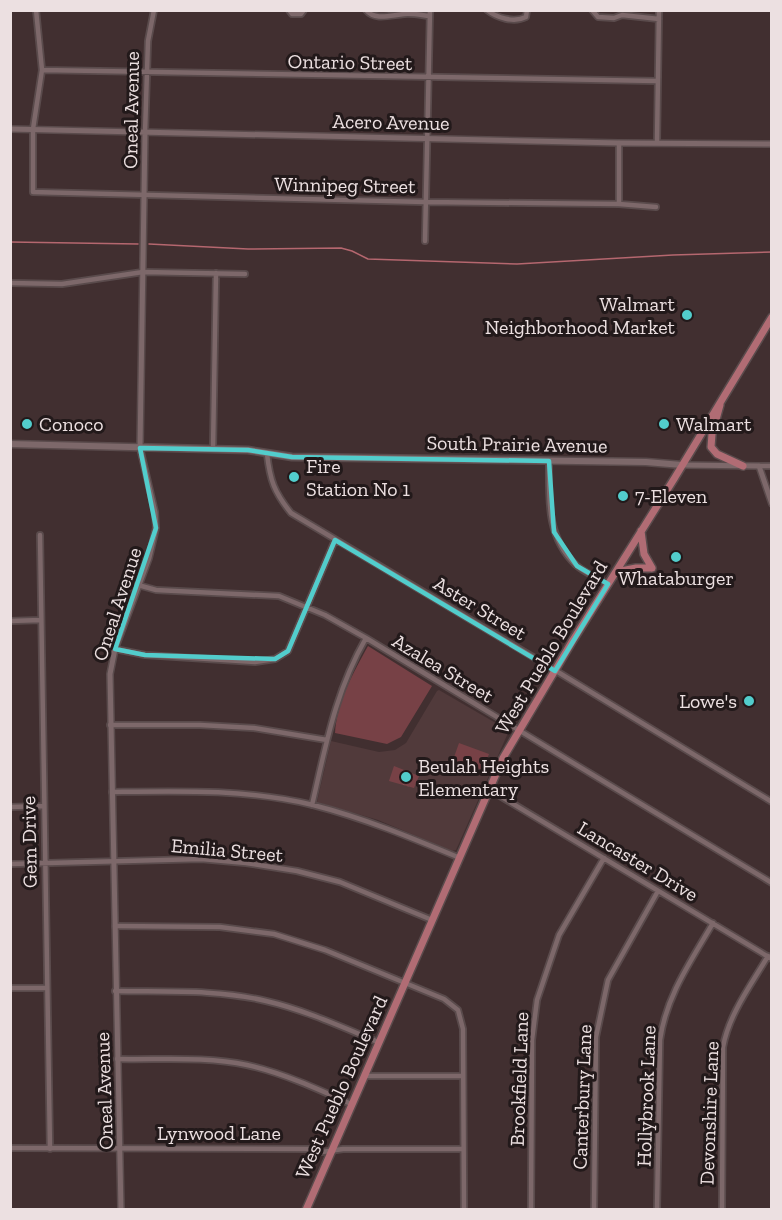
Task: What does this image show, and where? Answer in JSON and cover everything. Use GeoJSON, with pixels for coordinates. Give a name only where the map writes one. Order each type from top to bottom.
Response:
{"type":"FeatureCollection","features":[{"type":"Feature","properties":{"kind":"main road","name":"West Pueblo Boulevard"},"geometry":{"type":"LineString","coordinates":[[306,1209],[432,920],[518,731],[771,317]]}},
{"type":"Feature","properties":{"kind":"main road"},"geometry":{"type":"LineString","coordinates":[[723,396],[712,434],[711,447],[717,454],[743,466]]}},
{"type":"Feature","properties":{"kind":"main road","name":"South Prairie Avenue"},"geometry":{"type":"LineString","coordinates":[[10,444],[248,450],[313,458],[646,462],[682,465]]}},
{"type":"Feature","properties":{"kind":"main road"},"geometry":{"type":"LineString","coordinates":[[616,572],[652,568],[644,554],[641,531]]}},
{"type":"Feature","properties":{"kind":"street"},"geometry":{"type":"LineString","coordinates":[[33,129],[42,70],[36,10]]}},
{"type":"Feature","properties":{"kind":"street"},"geometry":{"type":"LineString","coordinates":[[146,10],[153,11]]}},
{"type":"Feature","properties":{"kind":"street"},"geometry":{"type":"LineString","coordinates":[[289,10],[292,14],[297,15],[304,10]]}},
{"type":"Feature","properties":{"kind":"street"},"geometry":{"type":"LineString","coordinates":[[366,10],[375,16],[429,13],[425,241]]}},
{"type":"Feature","properties":{"kind":"street"},"geometry":{"type":"LineString","coordinates":[[397,10],[404,14]]}},
{"type":"Feature","properties":{"kind":"street"},"geometry":{"type":"LineString","coordinates":[[487,10],[504,19],[521,19],[526,17],[527,10]]}},
{"type":"Feature","properties":{"kind":"street"},"geometry":{"type":"LineString","coordinates":[[592,10],[598,17],[614,18],[622,15],[659,19]]}},
{"type":"Feature","properties":{"kind":"street"},"geometry":{"type":"LineString","coordinates":[[616,10],[622,15]]}},
{"type":"Feature","properties":{"kind":"street"},"geometry":{"type":"LineString","coordinates":[[657,142],[659,10]]}},
{"type":"Feature","properties":{"kind":"street","name":"Oneal Avenue"},"geometry":{"type":"LineString","coordinates":[[121,1209],[110,674],[115,649],[149,558],[156,528],[155,512],[140,448],[145,133],[148,40],[153,11]]}},
{"type":"Feature","properties":{"kind":"street","name":"Ontario Street"},"geometry":{"type":"LineString","coordinates":[[42,70],[657,81]]}},
{"type":"Feature","properties":{"kind":"street","name":"Acero Avenue"},"geometry":{"type":"LineString","coordinates":[[10,129],[619,143],[771,144]]}},
{"type":"Feature","properties":{"kind":"street","name":"Winnipeg Street"},"geometry":{"type":"LineString","coordinates":[[33,129],[33,192],[425,202],[619,204],[656,207]]}},
{"type":"Feature","properties":{"kind":"street"},"geometry":{"type":"LineString","coordinates":[[619,143],[619,204]]}},
{"type":"Feature","properties":{"kind":"street"},"geometry":{"type":"LineString","coordinates":[[10,283],[62,284],[143,272],[245,274]]}},
{"type":"Feature","properties":{"kind":"street"},"geometry":{"type":"LineString","coordinates":[[213,449],[216,273]]}},
{"type":"Feature","properties":{"kind":"street","name":"Aster Street"},"geometry":{"type":"LineString","coordinates":[[267,454],[270,477],[278,497],[291,513],[771,802]]}},
{"type":"Feature","properties":{"kind":"street"},"geometry":{"type":"LineString","coordinates":[[549,461],[549,513],[554,532],[561,546],[577,566],[608,584]]}},
{"type":"Feature","properties":{"kind":"street","name":"South Prairie Avenue"},"geometry":{"type":"LineString","coordinates":[[682,465],[771,466]]}},
{"type":"Feature","properties":{"kind":"street"},"geometry":{"type":"LineString","coordinates":[[759,466],[771,504]]}},
{"type":"Feature","properties":{"kind":"street","name":"Gem Drive"},"geometry":{"type":"LineString","coordinates":[[40,535],[50,1149]]}},
{"type":"Feature","properties":{"kind":"street"},"geometry":{"type":"LineString","coordinates":[[115,649],[145,655],[255,662],[275,659],[288,651],[335,540]]}},
{"type":"Feature","properties":{"kind":"street","name":"Azalea Street"},"geometry":{"type":"LineString","coordinates":[[138,585],[156,590],[279,596],[307,607],[366,638],[771,883]]}},
{"type":"Feature","properties":{"kind":"street"},"geometry":{"type":"LineString","coordinates":[[10,621],[41,620]]}},
{"type":"Feature","properties":{"kind":"street"},"geometry":{"type":"LineString","coordinates":[[312,805],[338,696],[366,638]]}},
{"type":"Feature","properties":{"kind":"street"},"geometry":{"type":"LineString","coordinates":[[110,725],[200,725],[254,728],[327,740]]}},
{"type":"Feature","properties":{"kind":"street","name":"Lancaster Drive"},"geometry":{"type":"LineString","coordinates":[[490,790],[770,957]]}},
{"type":"Feature","properties":{"kind":"street"},"geometry":{"type":"LineString","coordinates":[[112,792],[201,791],[312,805],[354,817],[460,858]]}},
{"type":"Feature","properties":{"kind":"street"},"geometry":{"type":"LineString","coordinates":[[10,807],[43,806]]}},
{"type":"Feature","properties":{"kind":"street","name":"Brookfield Lane"},"geometry":{"type":"LineString","coordinates":[[531,1209],[532,1040],[537,1000],[559,935],[604,858]]}},
{"type":"Feature","properties":{"kind":"street","name":"Emilia Street"},"geometry":{"type":"LineString","coordinates":[[10,864],[201,859],[246,863],[297,871],[340,882],[432,920]]}},
{"type":"Feature","properties":{"kind":"street","name":"Canterbury Lane"},"geometry":{"type":"LineString","coordinates":[[594,1209],[596,1037],[600,1013],[608,980],[658,891]]}},
{"type":"Feature","properties":{"kind":"street","name":"Hollybrook Lane"},"geometry":{"type":"LineString","coordinates":[[657,1209],[662,1023],[673,992],[712,923]]}},
{"type":"Feature","properties":{"kind":"street"},"geometry":{"type":"LineString","coordinates":[[114,926],[220,927],[274,934],[325,950],[450,1002],[458,1010],[464,1029],[464,1209]]}},
{"type":"Feature","properties":{"kind":"street","name":"Devonshire Lane"},"geometry":{"type":"LineString","coordinates":[[722,1209],[723,1047],[732,1018],[770,957]]}},
{"type":"Feature","properties":{"kind":"street"},"geometry":{"type":"LineString","coordinates":[[10,988],[47,988]]}},
{"type":"Feature","properties":{"kind":"street"},"geometry":{"type":"LineString","coordinates":[[115,991],[224,994],[265,1000],[303,1011],[378,1042]]}},
{"type":"Feature","properties":{"kind":"street"},"geometry":{"type":"LineString","coordinates":[[117,1059],[202,1060],[247,1065],[291,1078],[351,1104]]}},
{"type":"Feature","properties":{"kind":"street"},"geometry":{"type":"LineString","coordinates":[[364,1076],[464,1076]]}},
{"type":"Feature","properties":{"kind":"street","name":"Lynwood Lane"},"geometry":{"type":"LineString","coordinates":[[10,1148],[309,1149],[322,1152],[331,1150],[464,1149]]}},
{"type":"Feature","properties":{"kind":"highlighted area"},"geometry":{"type":"Polygon","coordinates":[[[140,448],[248,450],[292,457],[549,461],[554,532],[577,566],[608,584],[555,671],[335,540],[288,651],[275,659],[145,655],[115,649],[156,528],[140,448]]]}},
{"type":"Feature","properties":{"kind":"shaded area","name":"Beulah Heights Elementary"},"geometry":{"type":"Polygon","coordinates":[[[439,690],[506,729],[508,733],[456,850],[452,851],[378,820],[317,802],[331,741],[379,752],[395,750],[406,743],[439,690]]]}},
{"type":"Feature","properties":{"kind":"green space"},"geometry":{"type":"Polygon","coordinates":[[[368,646],[432,686],[401,737],[387,744],[335,733],[342,699],[368,646]]]}},
{"type":"Feature","properties":{"kind":"green space"},"geometry":{"type":"Polygon","coordinates":[[[459,743],[489,754],[483,770],[453,760],[459,743]]]}},
{"type":"Feature","properties":{"kind":"green space"},"geometry":{"type":"Polygon","coordinates":[[[394,766],[419,776],[414,788],[389,781],[394,766]]]}},
{"type":"Feature","properties":{"kind":"waterway"},"geometry":{"type":"LineString","coordinates":[[10,242],[138,244]]}},
{"type":"Feature","properties":{"kind":"waterway"},"geometry":{"type":"LineString","coordinates":[[149,244],[248,249],[341,248],[368,259],[517,264],[772,252]]}},
{"type":"Feature","properties":{"kind":"place","name":"Walmart Neighborhood Market"},"geometry":{"type":"Point","coordinates":[687,315]}},
{"type":"Feature","properties":{"kind":"place","name":"Conoco"},"geometry":{"type":"Point","coordinates":[27,424]}},
{"type":"Feature","properties":{"kind":"place","name":"Walmart"},"geometry":{"type":"Point","coordinates":[664,424]}},
{"type":"Feature","properties":{"kind":"place","name":"Fire Station No 1"},"geometry":{"type":"Point","coordinates":[294,477]}},
{"type":"Feature","properties":{"kind":"place","name":"7-Eleven"},"geometry":{"type":"Point","coordinates":[623,496]}},
{"type":"Feature","properties":{"kind":"place","name":"Whataburger"},"geometry":{"type":"Point","coordinates":[676,557]}},
{"type":"Feature","properties":{"kind":"place","name":"Lowe's"},"geometry":{"type":"Point","coordinates":[749,701]}},
{"type":"Feature","properties":{"kind":"place","name":"Beulah Heights Elementary"},"geometry":{"type":"Point","coordinates":[406,777]}}]}
